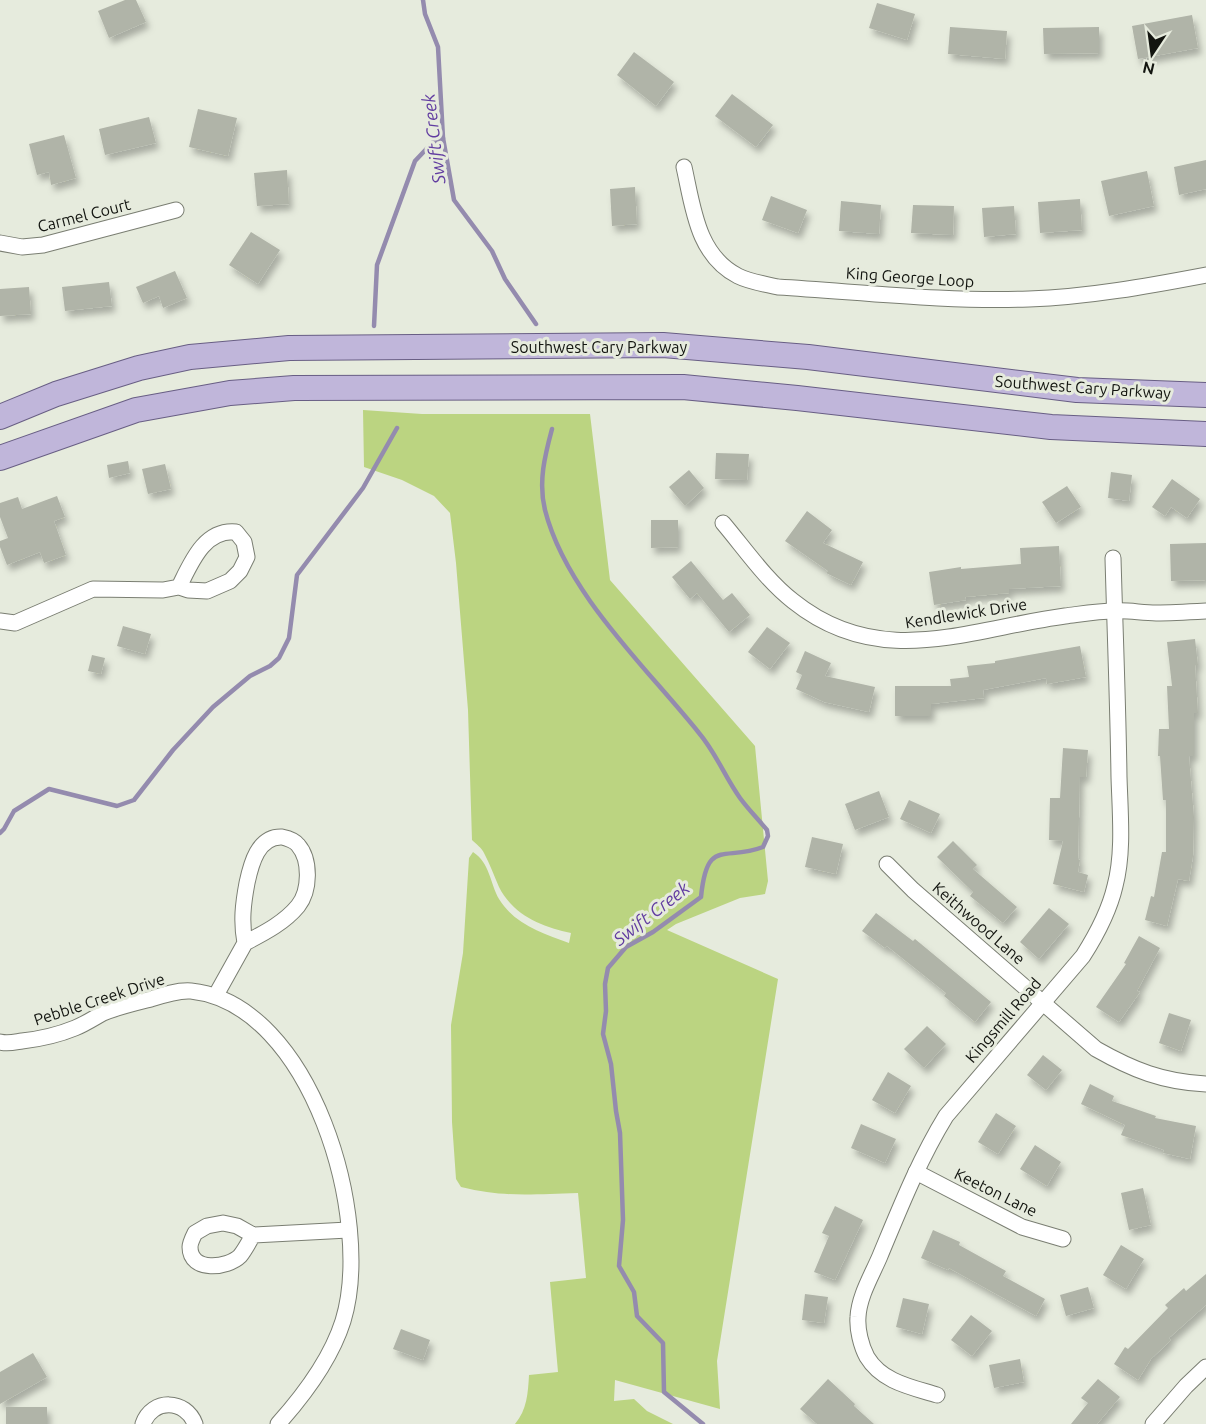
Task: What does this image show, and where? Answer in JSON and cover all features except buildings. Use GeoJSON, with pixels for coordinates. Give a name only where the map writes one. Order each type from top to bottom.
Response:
{"type":"FeatureCollection","features":[{"type":"Feature","properties":{"kind":"main road","name":"Southwest Cary Parkway"},"geometry":{"type":"LineString","coordinates":[[0,417],[56,394],[139,368],[190,357],[289,348],[663,345],[808,357],[1077,390],[1206,395]]}},
{"type":"Feature","properties":{"kind":"main road"},"geometry":{"type":"LineString","coordinates":[[0,458],[136,410],[230,393],[294,388],[683,387],[1051,428],[1206,434]]}},
{"type":"Feature","properties":{"kind":"street","name":"King George Loop"},"geometry":{"type":"LineString","coordinates":[[684,167],[695,218],[702,240],[711,254],[722,267],[739,276],[778,287],[970,300],[1031,299],[1097,293],[1206,275]]}},
{"type":"Feature","properties":{"kind":"street","name":"Carmel Court"},"geometry":{"type":"LineString","coordinates":[[0,243],[22,247],[43,245],[176,210]]}},
{"type":"Feature","properties":{"kind":"street","name":"Kendlewick Drive"},"geometry":{"type":"LineString","coordinates":[[723,523],[791,600],[808,613],[828,623],[874,640],[905,642],[948,638],[1045,619],[1114,611],[1155,613],[1206,611]]}},
{"type":"Feature","properties":{"kind":"street"},"geometry":{"type":"LineString","coordinates":[[0,621],[15,623],[93,589],[163,590],[178,587],[207,591],[230,581],[240,571],[247,557],[244,542],[236,532],[227,531],[209,540],[200,548],[178,587]]}},
{"type":"Feature","properties":{"kind":"street"},"geometry":{"type":"LineString","coordinates":[[1113,558],[1114,611]]}},
{"type":"Feature","properties":{"kind":"street","name":"Kingsmill Road"},"geometry":{"type":"LineString","coordinates":[[937,1395],[891,1380],[877,1369],[867,1356],[860,1334],[858,1315],[865,1291],[916,1172],[946,1116],[1083,956],[1097,934],[1108,909],[1116,885],[1119,854],[1114,611]]}},
{"type":"Feature","properties":{"kind":"street"},"geometry":{"type":"LineString","coordinates":[[216,995],[245,943],[267,931],[290,914],[299,904],[304,893],[307,881],[304,856],[298,844],[286,837],[276,837],[265,841],[252,863],[243,905],[242,926],[245,943]]}},
{"type":"Feature","properties":{"kind":"street","name":"Keithwood Lane"},"geometry":{"type":"LineString","coordinates":[[887,864],[913,890],[1096,1049],[1128,1067],[1157,1077],[1184,1083],[1206,1084]]}},
{"type":"Feature","properties":{"kind":"street","name":"Pebble Creek Drive"},"geometry":{"type":"LineString","coordinates":[[0,1042],[6,1044],[42,1039],[74,1028],[104,1013],[188,990],[216,995],[244,1010],[284,1050],[312,1096],[338,1163],[348,1230],[351,1278],[343,1322],[302,1396],[278,1424]]}},
{"type":"Feature","properties":{"kind":"street","name":"Keeton Lane"},"geometry":{"type":"LineString","coordinates":[[916,1172],[1022,1227],[1063,1239]]}},
{"type":"Feature","properties":{"kind":"street"},"geometry":{"type":"LineString","coordinates":[[253,1235],[348,1230]]}},
{"type":"Feature","properties":{"kind":"street"},"geometry":{"type":"LineString","coordinates":[[1153,1424],[1206,1367]]}},
{"type":"Feature","properties":{"kind":"street"},"geometry":{"type":"LineString","coordinates":[[143,1424],[148,1413],[155,1408],[173,1404],[190,1413],[195,1424]]}},
{"type":"Feature","properties":{"kind":"green space"},"geometry":{"type":"Polygon","coordinates":[[[363,410],[422,414],[590,414],[610,580],[755,746],[768,881],[765,894],[740,898],[676,924],[667,930],[778,979],[717,1361],[720,1409],[615,1380],[614,1401],[634,1399],[647,1411],[673,1424],[515,1424],[524,1407],[529,1375],[558,1372],[550,1282],[586,1278],[578,1193],[492,1193],[461,1187],[456,1179],[452,1122],[451,1025],[463,953],[469,858],[473,852],[483,862],[499,899],[521,922],[569,943],[571,933],[539,923],[512,905],[499,887],[483,851],[472,840],[468,710],[450,513],[434,496],[402,480],[364,467],[363,410]]]}},
{"type":"Feature","properties":{"kind":"waterway","name":"Swift Creek"},"geometry":{"type":"LineString","coordinates":[[423,0],[425,14],[438,47],[443,138],[454,200],[492,251],[505,279],[536,324]]}},
{"type":"Feature","properties":{"kind":"waterway"},"geometry":{"type":"LineString","coordinates":[[374,326],[377,265],[415,161],[433,142],[443,138]]}},
{"type":"Feature","properties":{"kind":"waterway"},"geometry":{"type":"LineString","coordinates":[[0,833],[14,811],[49,789],[117,806],[134,800],[173,750],[213,707],[250,676],[270,666],[279,658],[289,638],[297,575],[363,488],[397,428]]}},
{"type":"Feature","properties":{"kind":"waterway","name":"Swift Creek"},"geometry":{"type":"LineString","coordinates":[[552,429],[543,469],[543,500],[556,541],[571,571],[610,628],[705,741],[746,806],[767,830],[768,836],[763,847],[720,855],[713,859],[704,878],[701,897],[653,932],[626,947],[608,968],[605,984],[606,1011],[603,1034],[611,1064],[620,1133],[623,1220],[619,1266],[634,1292],[637,1316],[663,1343],[664,1392],[703,1424]]}}]}
